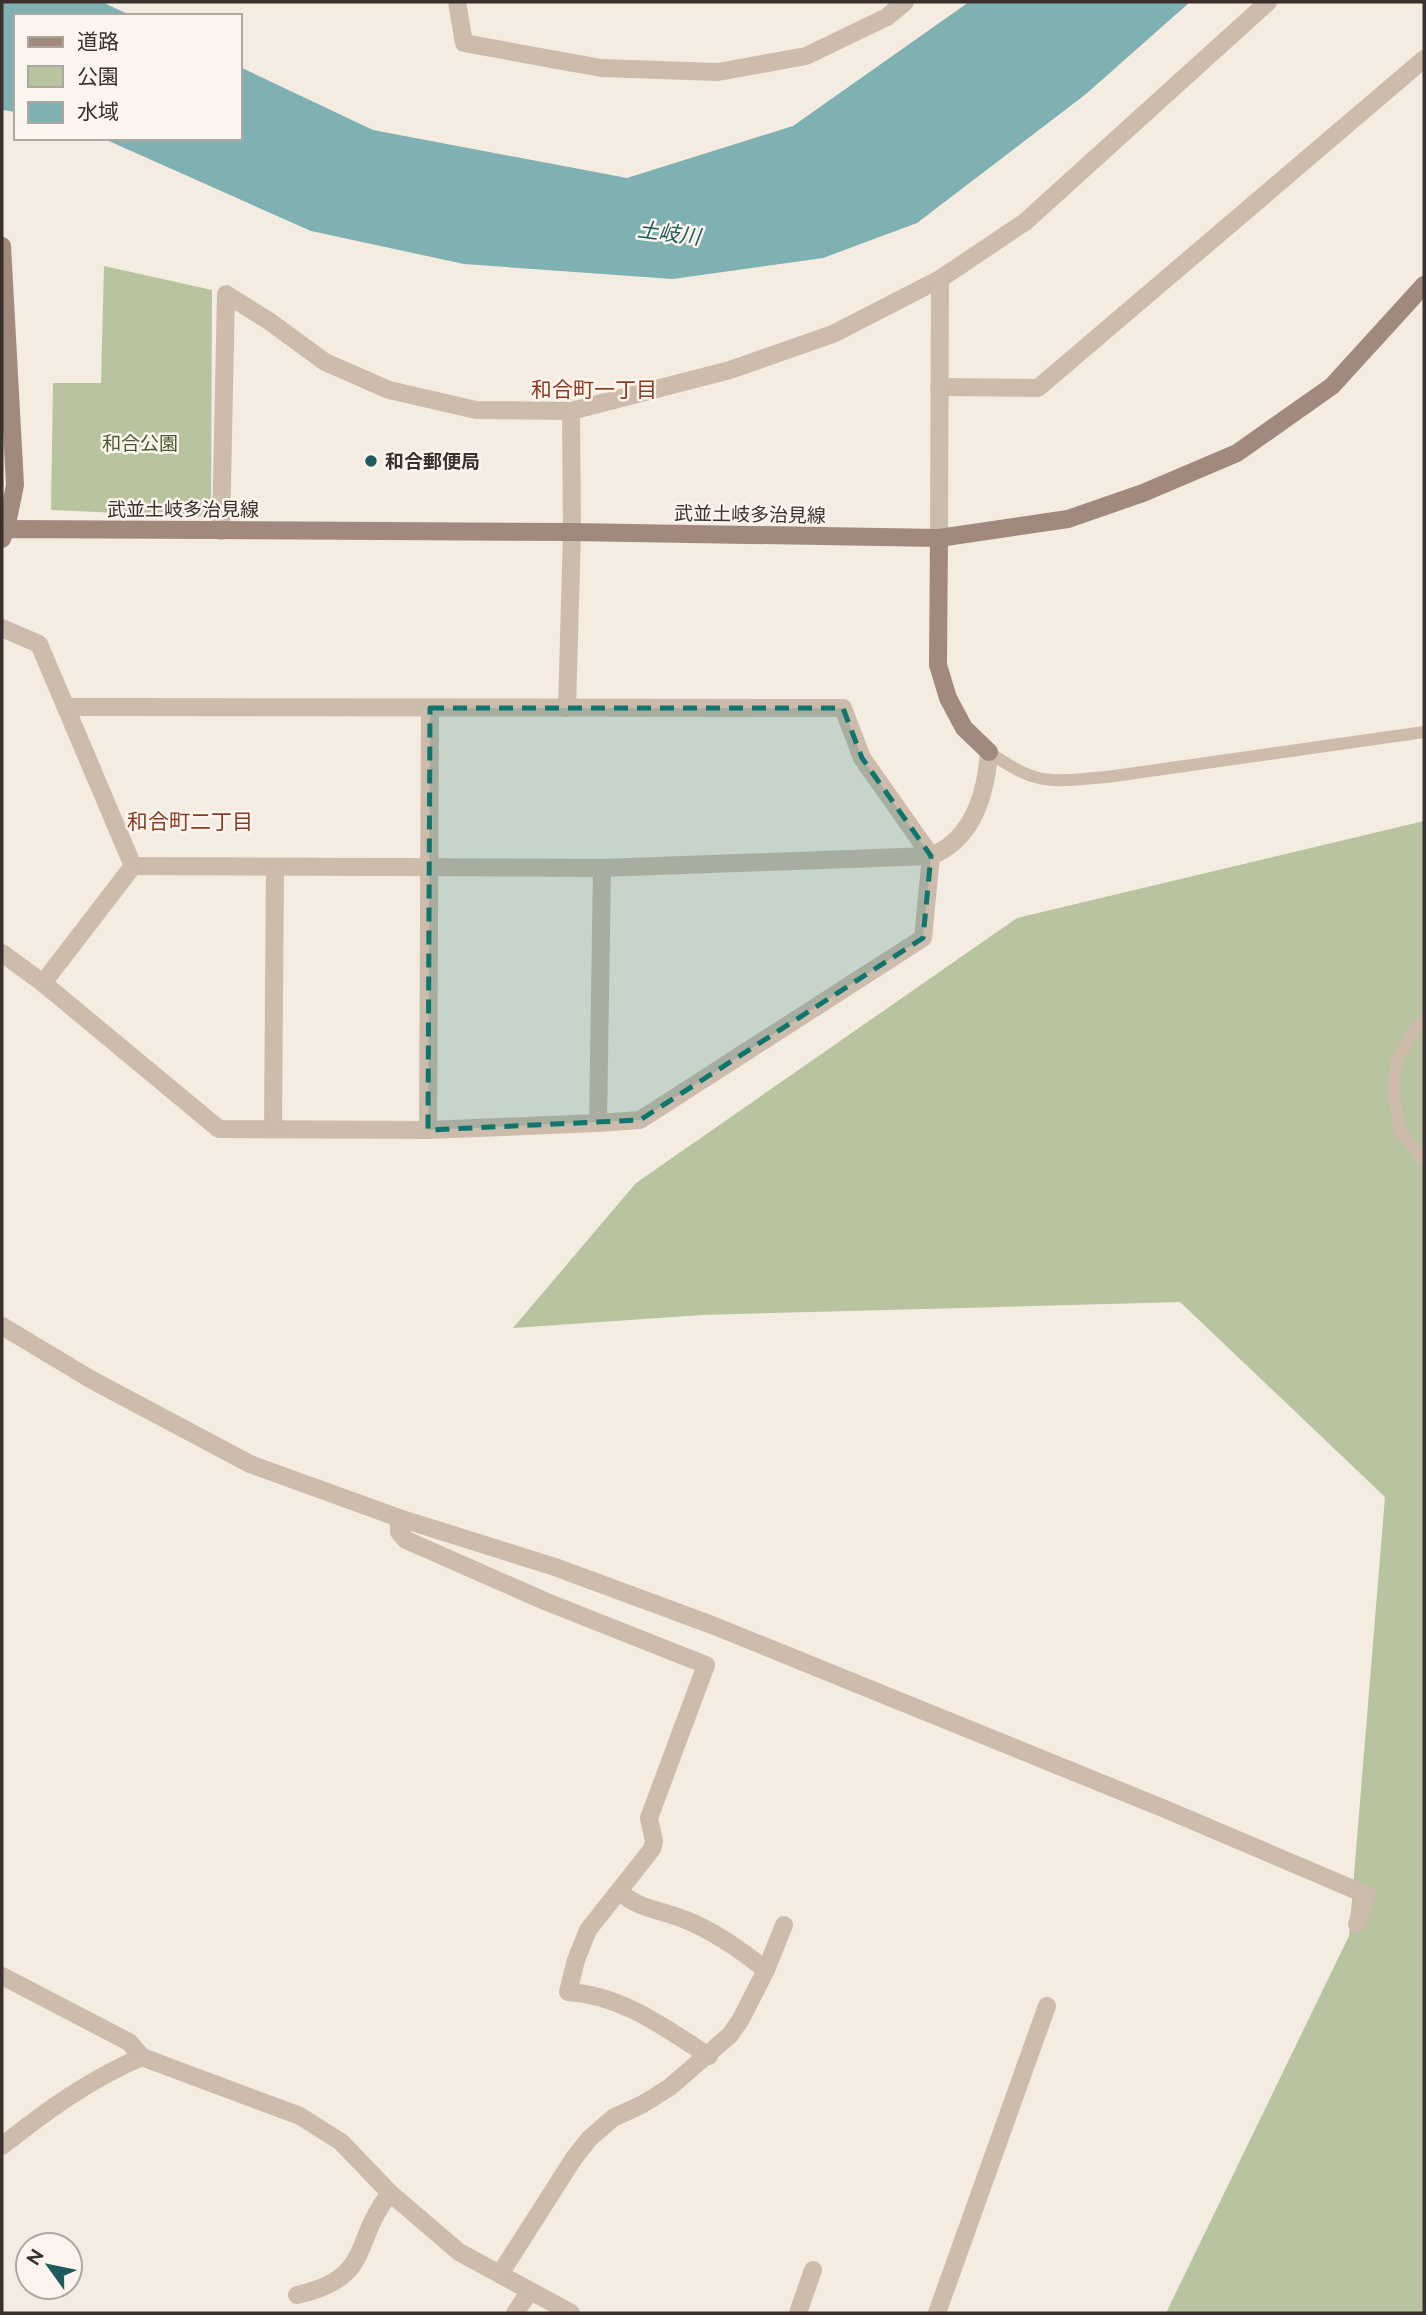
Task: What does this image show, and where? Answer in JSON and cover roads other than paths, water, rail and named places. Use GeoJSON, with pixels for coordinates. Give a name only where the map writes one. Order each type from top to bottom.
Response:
{"type":"FeatureCollection","features":[{"type":"Feature","properties":{"kind":"main road"},"geometry":{"type":"LineString","coordinates":[[2,246],[15,485],[3,533]]}},
{"type":"Feature","properties":{"kind":"main road","name":"武並土岐多治見線"},"geometry":{"type":"LineString","coordinates":[[3,533],[572,532],[939,538],[1068,519],[1143,493],[1237,453],[1332,387],[1424,285]]}},
{"type":"Feature","properties":{"kind":"main road"},"geometry":{"type":"LineString","coordinates":[[939,538],[938,665],[948,698],[964,728],[989,752]]}},
{"type":"Feature","properties":{"kind":"street"},"geometry":{"type":"LineString","coordinates":[[457,2],[464,43],[601,68],[718,72],[806,56],[887,17],[905,2]]}},
{"type":"Feature","properties":{"kind":"street"},"geometry":{"type":"LineString","coordinates":[[221,531],[226,294],[325,362],[388,390],[476,410],[571,411],[730,370],[833,334],[940,279],[1025,222],[1268,2]]}},
{"type":"Feature","properties":{"kind":"street"},"geometry":{"type":"LineString","coordinates":[[939,387],[1038,388],[1424,59]]}},
{"type":"Feature","properties":{"kind":"street"},"geometry":{"type":"LineString","coordinates":[[939,538],[940,279]]}},
{"type":"Feature","properties":{"kind":"street"},"geometry":{"type":"LineString","coordinates":[[567,708],[572,532],[571,411]]}},
{"type":"Feature","properties":{"kind":"street"},"geometry":{"type":"LineString","coordinates":[[2,628],[39,644],[133,866]]}},
{"type":"Feature","properties":{"kind":"street"},"geometry":{"type":"LineString","coordinates":[[2,953],[43,983],[219,1129],[428,1130],[640,1120],[923,938],[931,856],[862,758],[843,708],[66,707]]}},
{"type":"Feature","properties":{"kind":"street"},"geometry":{"type":"LineString","coordinates":[[428,1130],[430,708]]}},
{"type":"Feature","properties":{"kind":"street"},"geometry":{"type":"LineString","coordinates":[[133,866],[602,868],[931,856],[949,848],[976,812],[987,780],[989,752]]}},
{"type":"Feature","properties":{"kind":"street"},"geometry":{"type":"LineString","coordinates":[[43,983],[133,866]]}},
{"type":"Feature","properties":{"kind":"street"},"geometry":{"type":"LineString","coordinates":[[273,1129],[275,867]]}},
{"type":"Feature","properties":{"kind":"street"},"geometry":{"type":"LineString","coordinates":[[598,1123],[602,868]]}},
{"type":"Feature","properties":{"kind":"street"},"geometry":{"type":"LineString","coordinates":[[2,1326],[92,1380],[250,1464],[399,1518],[555,1567],[712,1625],[1367,1895],[1357,1924]]}},
{"type":"Feature","properties":{"kind":"street"},"geometry":{"type":"LineString","coordinates":[[399,1518],[399,1532],[406,1540],[547,1602],[706,1665],[649,1818],[654,1841],[652,1849],[588,1930],[568,1992],[589,1993],[626,2006],[709,2056]]}},
{"type":"Feature","properties":{"kind":"street"},"geometry":{"type":"LineString","coordinates":[[620,1892],[629,1901],[687,1920],[743,1951],[766,1969]]}},
{"type":"Feature","properties":{"kind":"street"},"geometry":{"type":"LineString","coordinates":[[500,2274],[589,2139],[613,2118],[670,2087],[709,2056],[730,2035],[766,1969],[784,1925]]}},
{"type":"Feature","properties":{"kind":"street"},"geometry":{"type":"LineString","coordinates":[[2,1976],[130,2042],[142,2057],[300,2116],[341,2143],[390,2193],[459,2252],[571,2313]]}},
{"type":"Feature","properties":{"kind":"street"},"geometry":{"type":"LineString","coordinates":[[937,2313],[1047,2006]]}},
{"type":"Feature","properties":{"kind":"street"},"geometry":{"type":"LineString","coordinates":[[2,2146],[49,2108],[107,2072],[142,2057]]}},
{"type":"Feature","properties":{"kind":"street"},"geometry":{"type":"LineString","coordinates":[[297,2295],[320,2290],[337,2282],[350,2270],[390,2193]]}},
{"type":"Feature","properties":{"kind":"street"},"geometry":{"type":"LineString","coordinates":[[798,2313],[813,2270]]}},
{"type":"Feature","properties":{"kind":"street"},"geometry":{"type":"LineString","coordinates":[[515,2313],[530,2291]]}},
{"type":"Feature","properties":{"kind":"lane"},"geometry":{"type":"LineString","coordinates":[[989,752],[1008,765],[1039,778],[1070,779],[1107,777],[1424,732]]}},
{"type":"Feature","properties":{"kind":"lane"},"geometry":{"type":"LineString","coordinates":[[1424,1020],[1416,1027],[1396,1061],[1394,1098],[1400,1130],[1424,1161]]}},
{"type":"Feature","properties":{"kind":"water"},"geometry":{"type":"Polygon","coordinates":[[[2,2],[102,2],[128,14],[14,14],[14,112],[2,110],[2,2]]]}},
{"type":"Feature","properties":{"kind":"water","name":"土岐川"},"geometry":{"type":"Polygon","coordinates":[[[969,2],[1190,2],[1086,94],[917,223],[823,258],[673,279],[464,264],[311,231],[106,140],[242,140],[242,68],[373,130],[627,178],[793,126],[969,2]]]}},
{"type":"Feature","properties":{"kind":"place","name":"和合郵便局"},"geometry":{"type":"Point","coordinates":[371,461]}},
{"type":"Feature","properties":{"kind":"district","name":"和合町一丁目"},"geometry":{"type":"Point","coordinates":[594,389]}},
{"type":"Feature","properties":{"kind":"district","name":"和合町二丁目"},"geometry":{"type":"Point","coordinates":[190,821]}},
{"type":"Feature","properties":{"kind":"park label","name":"和合公園"},"geometry":{"type":"Point","coordinates":[140,443]}}]}
